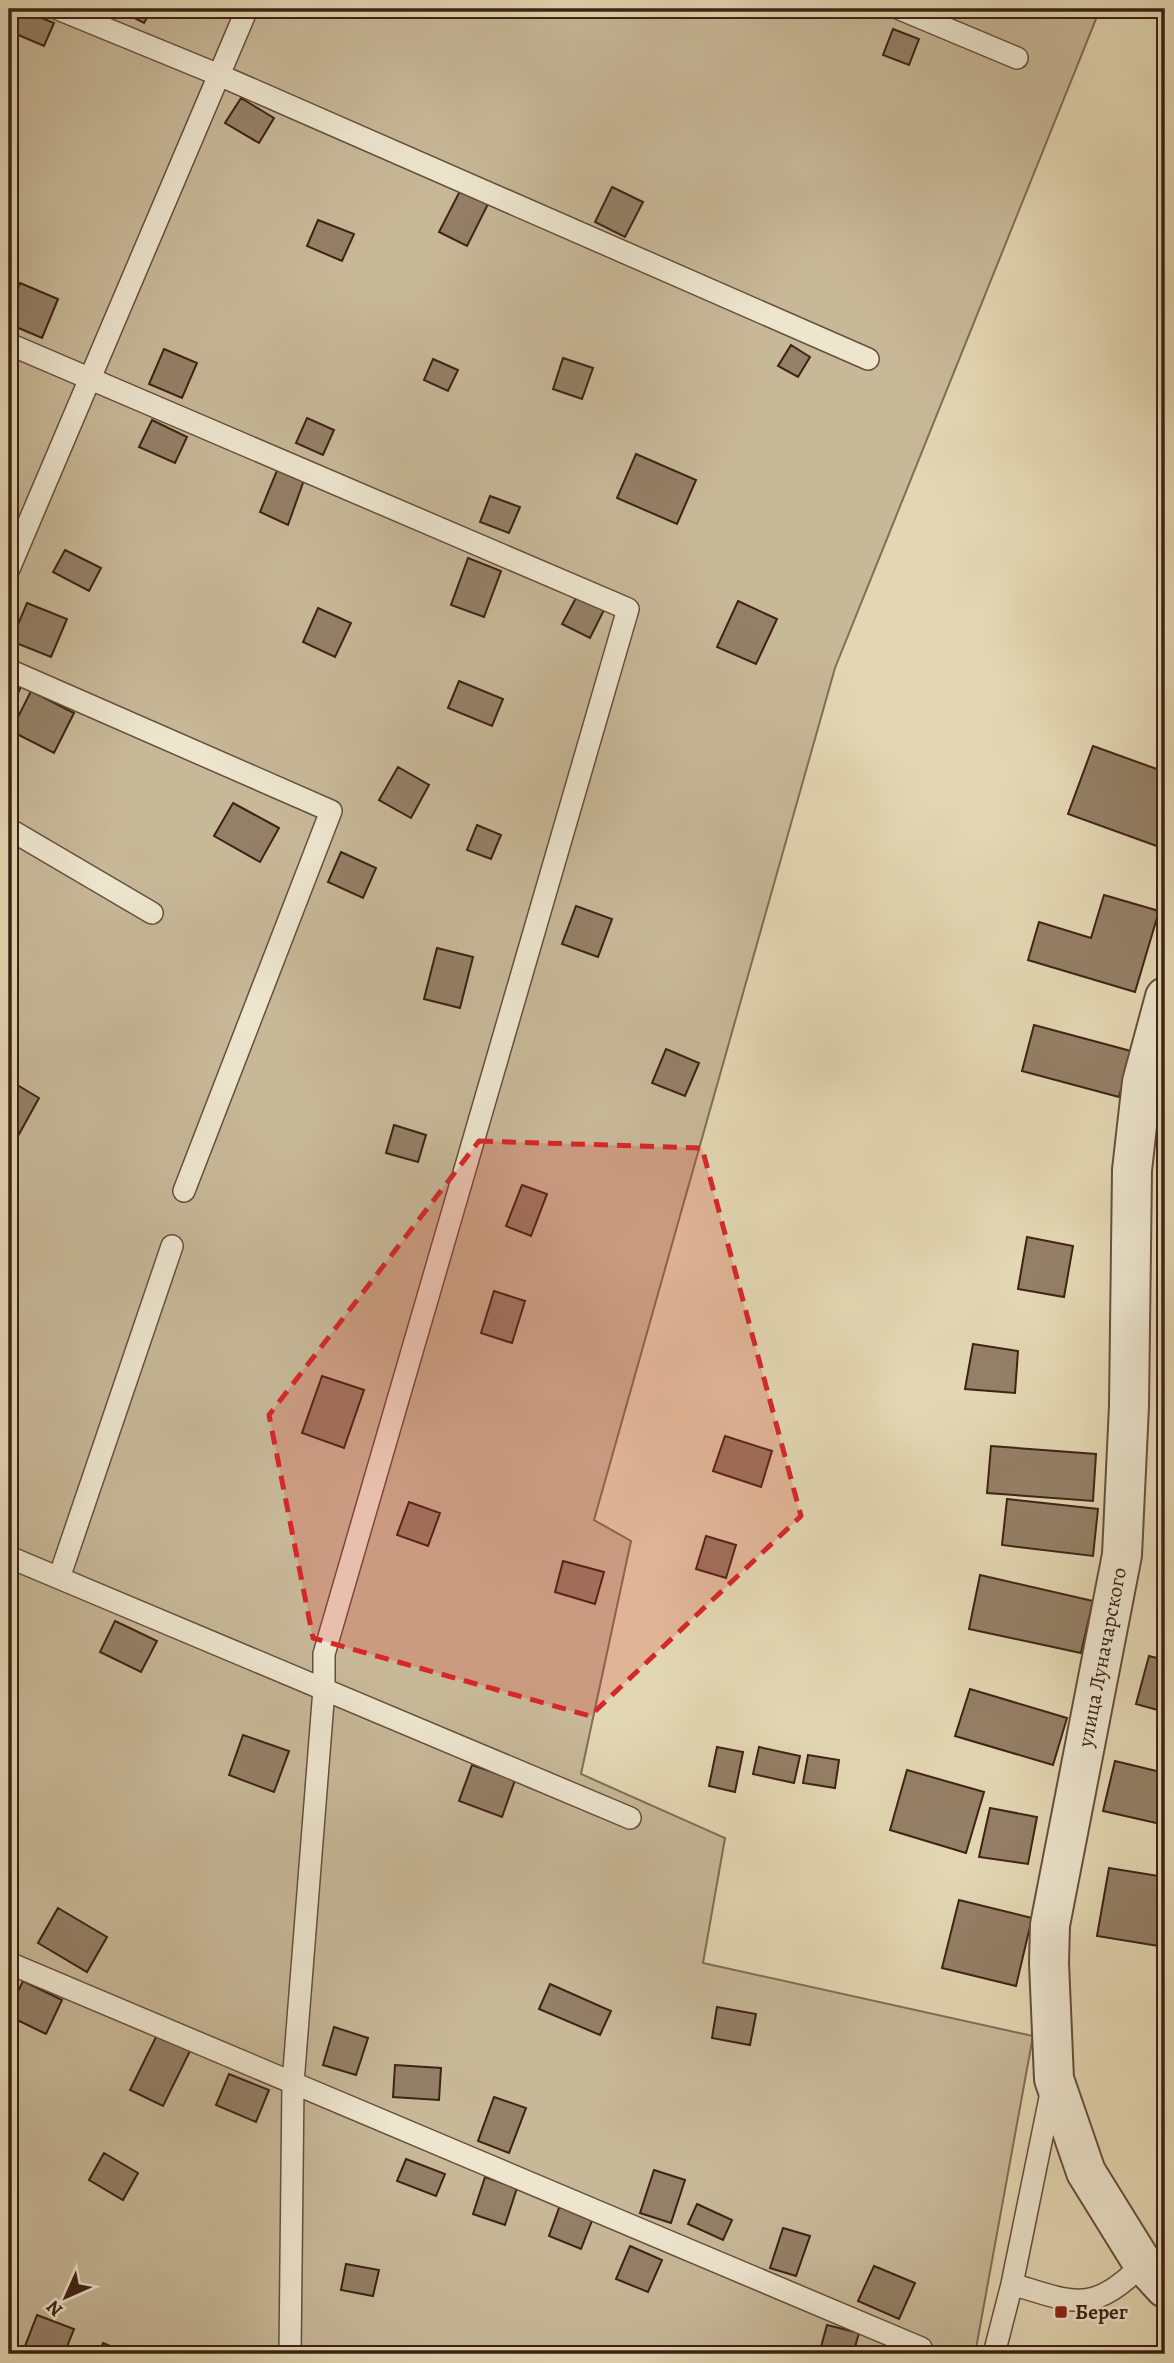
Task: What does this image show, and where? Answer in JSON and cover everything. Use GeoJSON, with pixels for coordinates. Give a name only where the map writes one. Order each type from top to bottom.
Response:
{"type":"FeatureCollection","features":[{"type":"Feature","properties":{"kind":"street","name":"улица Луначарского"},"geometry":{"type":"LineString","coordinates":[[1154,2276],[1087,2172],[1054,2079],[1049,1963],[1050,1925],[1122,1555],[1129,1406],[1132,1170],[1142,1082],[1165,997]]}},
{"type":"Feature","properties":{"kind":"lane"},"geometry":{"type":"LineString","coordinates":[[58,9],[219,75],[868,359]]}},
{"type":"Feature","properties":{"kind":"lane"},"geometry":{"type":"LineString","coordinates":[[9,569],[247,9]]}},
{"type":"Feature","properties":{"kind":"lane"},"geometry":{"type":"LineString","coordinates":[[900,9],[1017,58]]}},
{"type":"Feature","properties":{"kind":"lane"},"geometry":{"type":"LineString","coordinates":[[9,344],[628,609],[324,1654],[324,1689],[293,2083],[290,2354]]}},
{"type":"Feature","properties":{"kind":"lane"},"geometry":{"type":"LineString","coordinates":[[9,670],[331,811],[184,1191]]}},
{"type":"Feature","properties":{"kind":"lane"},"geometry":{"type":"LineString","coordinates":[[9,829],[152,913]]}},
{"type":"Feature","properties":{"kind":"lane"},"geometry":{"type":"LineString","coordinates":[[59,1578],[172,1246]]}},
{"type":"Feature","properties":{"kind":"lane"},"geometry":{"type":"LineString","coordinates":[[9,1557],[630,1818]]}},
{"type":"Feature","properties":{"kind":"lane"},"geometry":{"type":"LineString","coordinates":[[9,1963],[920,2348]]}},
{"type":"Feature","properties":{"kind":"lane"},"geometry":{"type":"LineString","coordinates":[[994,2354],[1012,2284],[1054,2079]]}},
{"type":"Feature","properties":{"kind":"lane"},"geometry":{"type":"LineString","coordinates":[[1012,2284],[1066,2300],[1085,2302],[1103,2297],[1125,2282],[1154,2276]]}},
{"type":"Feature","properties":{"kind":"highlighted area"},"geometry":{"type":"Polygon","coordinates":[[[479,1141],[702,1148],[801,1516],[590,1716],[313,1638],[269,1415],[479,1141]]]}},
{"type":"Feature","properties":{"kind":"shaded area"},"geometry":{"type":"Polygon","coordinates":[[[9,9],[1100,9],[835,668],[594,1520],[631,1541],[581,1774],[725,1838],[703,1963],[1033,2036],[975,2354],[9,2354],[9,9]]]}},
{"type":"Feature","properties":{"kind":"building"},"geometry":{"type":"Polygon","coordinates":[[[9,9],[20,9],[54,23],[44,46],[9,31],[9,9]]]}},
{"type":"Feature","properties":{"kind":"building"},"geometry":{"type":"Polygon","coordinates":[[[117,9],[152,9],[144,23],[117,9]]]}},
{"type":"Feature","properties":{"kind":"building"},"geometry":{"type":"Polygon","coordinates":[[[893,29],[919,39],[909,65],[883,55],[893,29]]]}},
{"type":"Feature","properties":{"kind":"building"},"geometry":{"type":"Polygon","coordinates":[[[241,98],[274,118],[259,143],[225,123],[241,98]]]}},
{"type":"Feature","properties":{"kind":"building"},"geometry":{"type":"Polygon","coordinates":[[[612,187],[643,202],[625,237],[595,222],[612,187]]]}},
{"type":"Feature","properties":{"kind":"building"},"geometry":{"type":"Polygon","coordinates":[[[461,189],[489,202],[467,246],[439,232],[461,189]]]}},
{"type":"Feature","properties":{"kind":"building"},"geometry":{"type":"Polygon","coordinates":[[[318,220],[354,234],[342,261],[307,246],[318,220]]]}},
{"type":"Feature","properties":{"kind":"building"},"geometry":{"type":"Polygon","coordinates":[[[20,283],[58,299],[42,338],[9,324],[9,311],[20,283]]]}},
{"type":"Feature","properties":{"kind":"building"},"geometry":{"type":"Polygon","coordinates":[[[791,345],[810,357],[798,377],[778,366],[791,345]]]}},
{"type":"Feature","properties":{"kind":"building"},"geometry":{"type":"Polygon","coordinates":[[[164,349],[197,363],[182,398],[149,384],[164,349]]]}},
{"type":"Feature","properties":{"kind":"building"},"geometry":{"type":"Polygon","coordinates":[[[563,358],[593,368],[582,399],[553,389],[563,358]]]}},
{"type":"Feature","properties":{"kind":"building"},"geometry":{"type":"Polygon","coordinates":[[[433,359],[458,370],[448,391],[424,380],[433,359]]]}},
{"type":"Feature","properties":{"kind":"building"},"geometry":{"type":"Polygon","coordinates":[[[307,418],[334,430],[323,455],[296,443],[307,418]]]}},
{"type":"Feature","properties":{"kind":"building"},"geometry":{"type":"Polygon","coordinates":[[[152,420],[187,437],[175,463],[139,447],[152,420]]]}},
{"type":"Feature","properties":{"kind":"building"},"geometry":{"type":"Polygon","coordinates":[[[636,454],[696,480],[677,524],[617,498],[636,454]]]}},
{"type":"Feature","properties":{"kind":"building"},"geometry":{"type":"Polygon","coordinates":[[[278,468],[304,480],[288,525],[260,512],[278,468]]]}},
{"type":"Feature","properties":{"kind":"building"},"geometry":{"type":"Polygon","coordinates":[[[490,496],[520,507],[509,533],[480,522],[490,496]]]}},
{"type":"Feature","properties":{"kind":"building"},"geometry":{"type":"Polygon","coordinates":[[[65,550],[101,568],[89,591],[53,572],[65,550]]]}},
{"type":"Feature","properties":{"kind":"building"},"geometry":{"type":"Polygon","coordinates":[[[468,558],[501,571],[484,617],[451,605],[468,558]]]}},
{"type":"Feature","properties":{"kind":"building"},"geometry":{"type":"Polygon","coordinates":[[[577,596],[604,610],[590,638],[562,624],[577,596]]]}},
{"type":"Feature","properties":{"kind":"building"},"geometry":{"type":"Polygon","coordinates":[[[738,601],[777,619],[756,664],[717,647],[738,601]]]}},
{"type":"Feature","properties":{"kind":"building"},"geometry":{"type":"Polygon","coordinates":[[[27,603],[67,619],[51,657],[11,641],[27,603]]]}},
{"type":"Feature","properties":{"kind":"building"},"geometry":{"type":"Polygon","coordinates":[[[318,608],[351,623],[335,657],[303,642],[318,608]]]}},
{"type":"Feature","properties":{"kind":"building"},"geometry":{"type":"Polygon","coordinates":[[[9,681],[21,686],[9,716],[9,681]]]}},
{"type":"Feature","properties":{"kind":"building"},"geometry":{"type":"Polygon","coordinates":[[[459,681],[503,699],[492,726],[448,708],[459,681]]]}},
{"type":"Feature","properties":{"kind":"building"},"geometry":{"type":"Polygon","coordinates":[[[31,691],[74,713],[54,753],[11,731],[31,691]]]}},
{"type":"Feature","properties":{"kind":"building"},"geometry":{"type":"Polygon","coordinates":[[[1093,746],[1165,772],[1165,849],[1068,814],[1093,746]]]}},
{"type":"Feature","properties":{"kind":"building"},"geometry":{"type":"Polygon","coordinates":[[[398,767],[429,785],[411,818],[379,800],[398,767]]]}},
{"type":"Feature","properties":{"kind":"building"},"geometry":{"type":"Polygon","coordinates":[[[233,803],[279,828],[260,862],[214,836],[233,803]]]}},
{"type":"Feature","properties":{"kind":"building"},"geometry":{"type":"Polygon","coordinates":[[[477,825],[501,835],[491,859],[467,850],[477,825]]]}},
{"type":"Feature","properties":{"kind":"building"},"geometry":{"type":"Polygon","coordinates":[[[341,852],[376,868],[363,898],[328,882],[341,852]]]}},
{"type":"Feature","properties":{"kind":"building"},"geometry":{"type":"Polygon","coordinates":[[[1104,895],[1159,911],[1135,992],[1028,960],[1039,922],[1091,938],[1104,895]]]}},
{"type":"Feature","properties":{"kind":"building"},"geometry":{"type":"Polygon","coordinates":[[[576,906],[612,919],[598,957],[562,944],[576,906]]]}},
{"type":"Feature","properties":{"kind":"building"},"geometry":{"type":"Polygon","coordinates":[[[437,948],[473,957],[460,1008],[424,999],[437,948]]]}},
{"type":"Feature","properties":{"kind":"building"},"geometry":{"type":"Polygon","coordinates":[[[1034,1025],[1131,1051],[1119,1097],[1022,1071],[1034,1025]]]}},
{"type":"Feature","properties":{"kind":"building"},"geometry":{"type":"Polygon","coordinates":[[[666,1049],[699,1063],[685,1096],[652,1083],[666,1049]]]}},
{"type":"Feature","properties":{"kind":"building"},"geometry":{"type":"Polygon","coordinates":[[[9,1080],[39,1098],[18,1136],[9,1130],[9,1080]]]}},
{"type":"Feature","properties":{"kind":"building"},"geometry":{"type":"Polygon","coordinates":[[[394,1125],[426,1135],[418,1162],[386,1153],[394,1125]]]}},
{"type":"Feature","properties":{"kind":"building"},"geometry":{"type":"Polygon","coordinates":[[[522,1185],[547,1194],[531,1236],[506,1226],[522,1185]]]}},
{"type":"Feature","properties":{"kind":"building"},"geometry":{"type":"Polygon","coordinates":[[[1027,1237],[1073,1246],[1064,1297],[1018,1289],[1027,1237]]]}},
{"type":"Feature","properties":{"kind":"building"},"geometry":{"type":"Polygon","coordinates":[[[494,1291],[525,1301],[512,1343],[481,1333],[494,1291]]]}},
{"type":"Feature","properties":{"kind":"building"},"geometry":{"type":"Polygon","coordinates":[[[973,1344],[1018,1351],[1015,1393],[965,1389],[973,1344]]]}},
{"type":"Feature","properties":{"kind":"building"},"geometry":{"type":"Polygon","coordinates":[[[322,1376],[364,1390],[344,1448],[302,1433],[322,1376]]]}},
{"type":"Feature","properties":{"kind":"building"},"geometry":{"type":"Polygon","coordinates":[[[725,1436],[772,1451],[761,1487],[713,1471],[725,1436]]]}},
{"type":"Feature","properties":{"kind":"building"},"geometry":{"type":"Polygon","coordinates":[[[991,1446],[1096,1454],[1093,1501],[987,1493],[991,1446]]]}},
{"type":"Feature","properties":{"kind":"building"},"geometry":{"type":"Polygon","coordinates":[[[1007,1499],[1098,1509],[1093,1556],[1002,1545],[1007,1499]]]}},
{"type":"Feature","properties":{"kind":"building"},"geometry":{"type":"Polygon","coordinates":[[[409,1502],[440,1513],[428,1546],[397,1535],[409,1502]]]}},
{"type":"Feature","properties":{"kind":"building"},"geometry":{"type":"Polygon","coordinates":[[[706,1536],[736,1545],[726,1578],[696,1569],[706,1536]]]}},
{"type":"Feature","properties":{"kind":"building"},"geometry":{"type":"Polygon","coordinates":[[[563,1561],[604,1572],[595,1604],[555,1592],[563,1561]]]}},
{"type":"Feature","properties":{"kind":"building"},"geometry":{"type":"Polygon","coordinates":[[[980,1575],[1093,1601],[1081,1653],[969,1629],[980,1575]]]}},
{"type":"Feature","properties":{"kind":"building"},"geometry":{"type":"Polygon","coordinates":[[[115,1621],[157,1641],[141,1672],[100,1652],[115,1621]]]}},
{"type":"Feature","properties":{"kind":"building"},"geometry":{"type":"Polygon","coordinates":[[[1149,1656],[1165,1660],[1165,1712],[1136,1704],[1149,1656]]]}},
{"type":"Feature","properties":{"kind":"building"},"geometry":{"type":"Polygon","coordinates":[[[970,1689],[1067,1718],[1053,1765],[955,1736],[970,1689]]]}},
{"type":"Feature","properties":{"kind":"building"},"geometry":{"type":"Polygon","coordinates":[[[243,1735],[289,1751],[274,1792],[229,1775],[243,1735]]]}},
{"type":"Feature","properties":{"kind":"building"},"geometry":{"type":"Polygon","coordinates":[[[717,1747],[743,1752],[735,1792],[709,1786],[717,1747]]]}},
{"type":"Feature","properties":{"kind":"building"},"geometry":{"type":"Polygon","coordinates":[[[759,1747],[800,1756],[794,1783],[753,1774],[759,1747]]]}},
{"type":"Feature","properties":{"kind":"building"},"geometry":{"type":"Polygon","coordinates":[[[808,1755],[839,1760],[835,1788],[803,1783],[808,1755]]]}},
{"type":"Feature","properties":{"kind":"building"},"geometry":{"type":"Polygon","coordinates":[[[1115,1761],[1165,1773],[1165,1825],[1103,1811],[1115,1761]]]}},
{"type":"Feature","properties":{"kind":"building"},"geometry":{"type":"Polygon","coordinates":[[[472,1765],[515,1780],[502,1817],[459,1801],[472,1765]]]}},
{"type":"Feature","properties":{"kind":"building"},"geometry":{"type":"Polygon","coordinates":[[[907,1770],[984,1792],[966,1853],[890,1830],[907,1770]]]}},
{"type":"Feature","properties":{"kind":"building"},"geometry":{"type":"Polygon","coordinates":[[[990,1808],[1037,1817],[1028,1864],[979,1857],[990,1808]]]}},
{"type":"Feature","properties":{"kind":"building"},"geometry":{"type":"Polygon","coordinates":[[[1109,1868],[1165,1877],[1165,1947],[1097,1936],[1109,1868]]]}},
{"type":"Feature","properties":{"kind":"building"},"geometry":{"type":"Polygon","coordinates":[[[959,1900],[1032,1918],[1016,1986],[942,1968],[959,1900]]]}},
{"type":"Feature","properties":{"kind":"building"},"geometry":{"type":"Polygon","coordinates":[[[58,1908],[107,1937],[87,1972],[38,1943],[58,1908]]]}},
{"type":"Feature","properties":{"kind":"building"},"geometry":{"type":"Polygon","coordinates":[[[23,1981],[62,2000],[46,2034],[9,2016],[9,2010],[23,1981]]]}},
{"type":"Feature","properties":{"kind":"building"},"geometry":{"type":"Polygon","coordinates":[[[550,1984],[611,2011],[600,2035],[539,2009],[550,1984]]]}},
{"type":"Feature","properties":{"kind":"building"},"geometry":{"type":"Polygon","coordinates":[[[717,2007],[756,2014],[750,2045],[712,2038],[717,2007]]]}},
{"type":"Feature","properties":{"kind":"building"},"geometry":{"type":"Polygon","coordinates":[[[334,2027],[368,2038],[356,2075],[323,2065],[334,2027]]]}},
{"type":"Feature","properties":{"kind":"building"},"geometry":{"type":"Polygon","coordinates":[[[157,2035],[190,2051],[163,2106],[130,2090],[157,2035]]]}},
{"type":"Feature","properties":{"kind":"building"},"geometry":{"type":"Polygon","coordinates":[[[395,2065],[441,2068],[439,2100],[393,2097],[395,2065]]]}},
{"type":"Feature","properties":{"kind":"building"},"geometry":{"type":"Polygon","coordinates":[[[229,2074],[269,2090],[256,2122],[216,2105],[229,2074]]]}},
{"type":"Feature","properties":{"kind":"building"},"geometry":{"type":"Polygon","coordinates":[[[494,2097],[526,2108],[509,2153],[478,2141],[494,2097]]]}},
{"type":"Feature","properties":{"kind":"building"},"geometry":{"type":"Polygon","coordinates":[[[104,2153],[138,2173],[123,2200],[89,2180],[104,2153]]]}},
{"type":"Feature","properties":{"kind":"building"},"geometry":{"type":"Polygon","coordinates":[[[406,2159],[445,2174],[436,2196],[397,2181],[406,2159]]]}},
{"type":"Feature","properties":{"kind":"building"},"geometry":{"type":"Polygon","coordinates":[[[654,2170],[685,2180],[671,2223],[640,2213],[654,2170]]]}},
{"type":"Feature","properties":{"kind":"building"},"geometry":{"type":"Polygon","coordinates":[[[485,2177],[517,2188],[505,2225],[473,2214],[485,2177]]]}},
{"type":"Feature","properties":{"kind":"building"},"geometry":{"type":"Polygon","coordinates":[[[697,2204],[732,2220],[723,2240],[688,2224],[697,2204]]]}},
{"type":"Feature","properties":{"kind":"building"},"geometry":{"type":"Polygon","coordinates":[[[560,2205],[593,2218],[581,2249],[549,2236],[560,2205]]]}},
{"type":"Feature","properties":{"kind":"building"},"geometry":{"type":"Polygon","coordinates":[[[783,2228],[810,2236],[796,2276],[770,2268],[783,2228]]]}},
{"type":"Feature","properties":{"kind":"building"},"geometry":{"type":"Polygon","coordinates":[[[630,2246],[662,2260],[648,2292],[616,2279],[630,2246]]]}},
{"type":"Feature","properties":{"kind":"building"},"geometry":{"type":"Polygon","coordinates":[[[346,2264],[379,2270],[373,2296],[341,2290],[346,2264]]]}},
{"type":"Feature","properties":{"kind":"building"},"geometry":{"type":"Polygon","coordinates":[[[874,2266],[915,2283],[899,2319],[858,2301],[874,2266]]]}},
{"type":"Feature","properties":{"kind":"building"},"geometry":{"type":"Polygon","coordinates":[[[37,2315],[74,2329],[64,2354],[22,2354],[37,2315]]]}},
{"type":"Feature","properties":{"kind":"building"},"geometry":{"type":"Polygon","coordinates":[[[827,2325],[859,2333],[853,2354],[819,2354],[827,2325]]]}},
{"type":"Feature","properties":{"kind":"building"},"geometry":{"type":"Polygon","coordinates":[[[103,2343],[129,2354],[98,2354],[103,2343]]]}},
{"type":"Feature","properties":{"kind":"place","name":"Берег"},"geometry":{"type":"Point","coordinates":[1061,2312]}}]}
